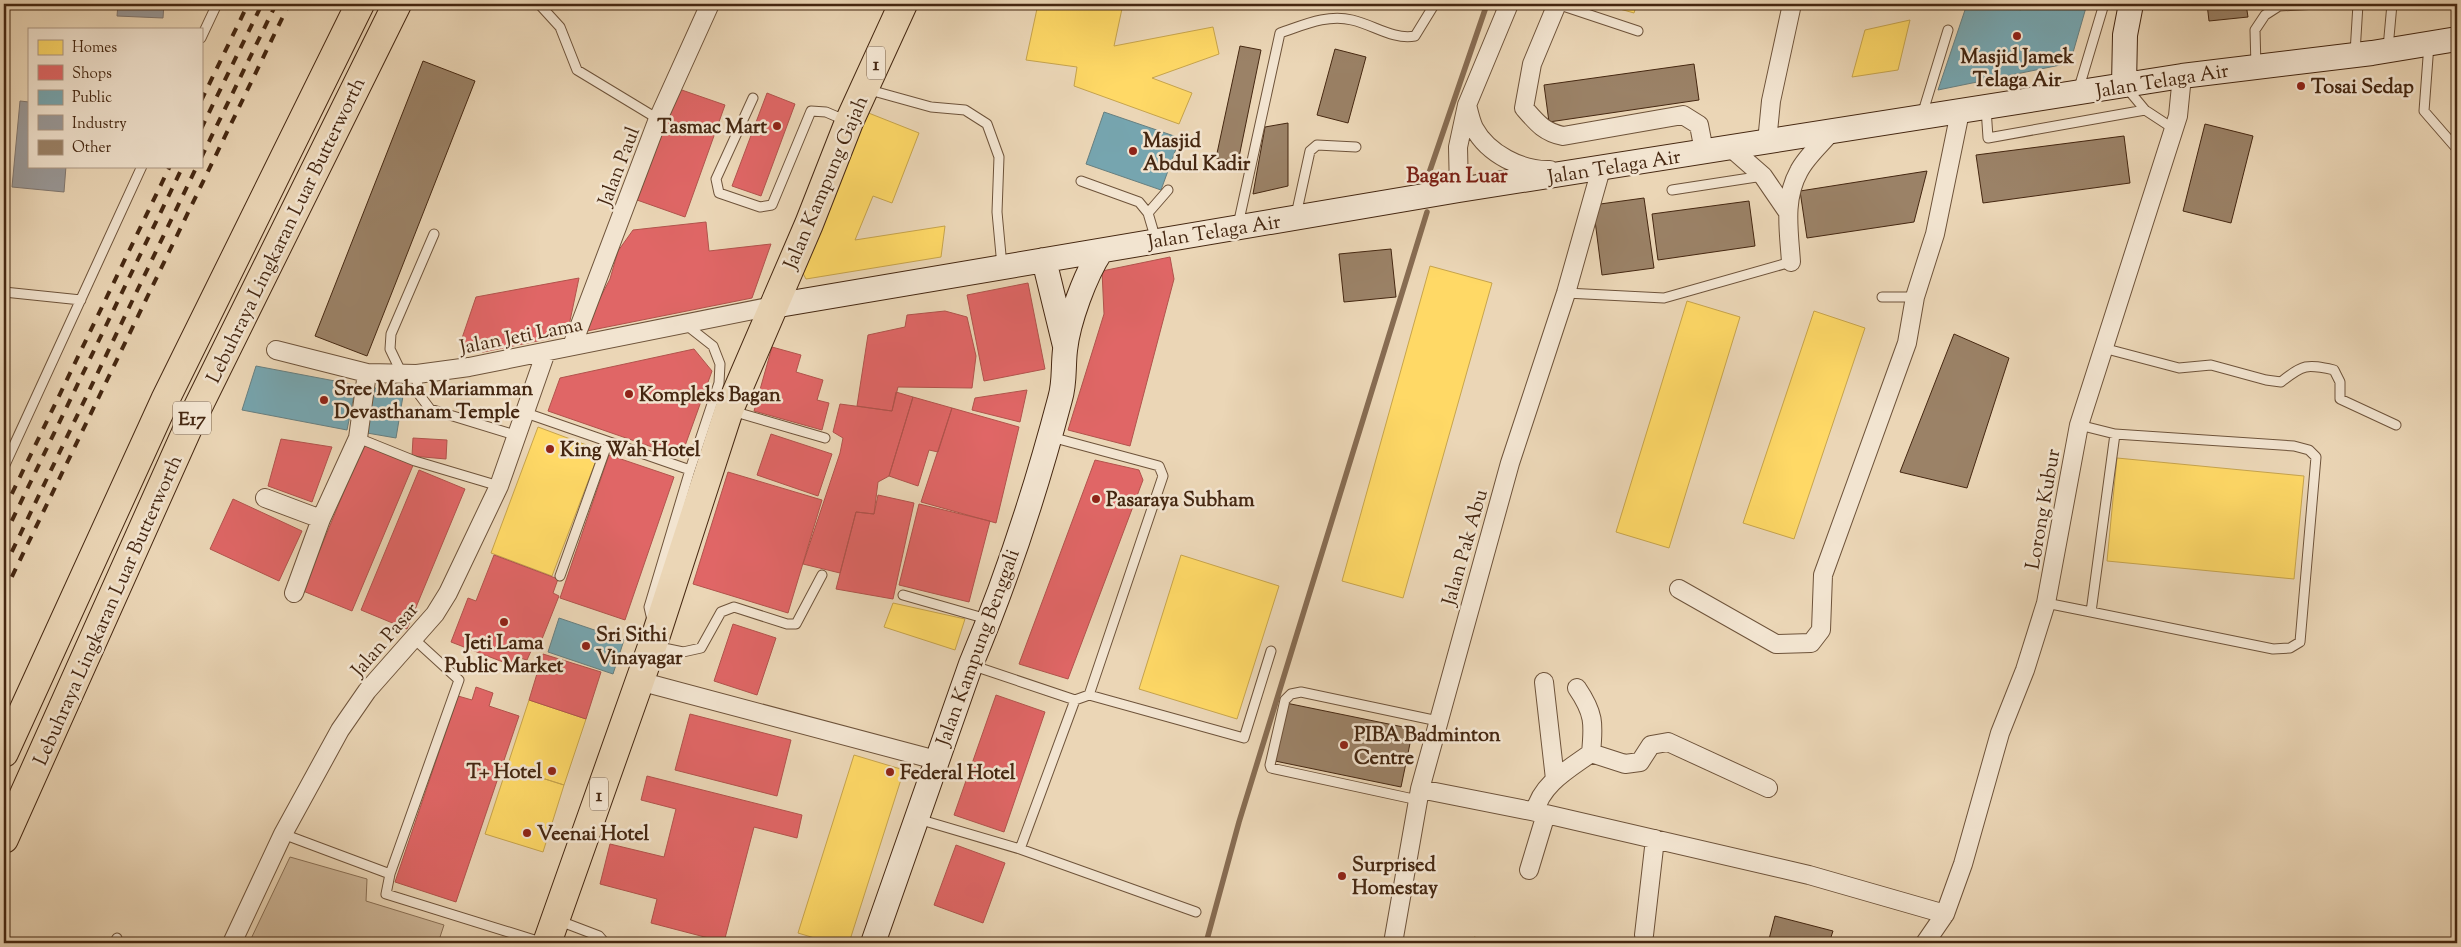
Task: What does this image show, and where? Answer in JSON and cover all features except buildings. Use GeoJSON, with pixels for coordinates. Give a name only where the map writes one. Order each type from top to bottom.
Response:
{"type":"FeatureCollection","features":[{"type":"Feature","properties":{"kind":"main road","name":"Lebuhraya Lingkaran Luar Butterworth"},"geometry":{"type":"LineString","coordinates":[[4,754],[164,400],[360,4]]}},
{"type":"Feature","properties":{"kind":"main road","name":"Lebuhraya Lingkaran Luar Butterworth"},"geometry":{"type":"LineString","coordinates":[[4,840],[192,419],[397,4]]}},
{"type":"Feature","properties":{"kind":"main road","name":"Jalan Kampung Gajah"},"geometry":{"type":"LineString","coordinates":[[773,306],[849,122],[901,4]]}},
{"type":"Feature","properties":{"kind":"main road","name":"1"},"geometry":{"type":"LineString","coordinates":[[549,935],[654,640],[729,410],[773,306]]}},
{"type":"Feature","properties":{"kind":"street","name":"Jalan Paul"},"geometry":{"type":"LineString","coordinates":[[572,346],[658,119],[710,4]]}},
{"type":"Feature","properties":{"kind":"street"},"geometry":{"type":"LineString","coordinates":[[1557,4],[1532,64],[1524,108],[1533,118],[1548,132],[1563,136],[1683,115],[1699,125],[1704,151]]}},
{"type":"Feature","properties":{"kind":"street"},"geometry":{"type":"LineString","coordinates":[[1767,142],[1771,101],[1792,4]]}},
{"type":"Feature","properties":{"kind":"street"},"geometry":{"type":"LineString","coordinates":[[2124,85],[2125,35],[2132,4]]}},
{"type":"Feature","properties":{"kind":"street"},"geometry":{"type":"LineString","coordinates":[[1459,190],[1458,147],[1467,105],[1502,5]]}},
{"type":"Feature","properties":{"kind":"street","name":"Jalan Telaga Air"},"geometry":{"type":"LineString","coordinates":[[773,306],[1101,251],[1156,240],[1704,151],[2182,76],[2387,51],[2457,39]]}},
{"type":"Feature","properties":{"kind":"street","name":"Lorong Kubur"},"geometry":{"type":"LineString","coordinates":[[1925,943],[1945,914],[1963,864],[2000,732],[2025,670],[2046,603],[2079,425],[2178,116],[2182,76]]}},
{"type":"Feature","properties":{"kind":"street"},"geometry":{"type":"LineString","coordinates":[[1467,105],[1474,128],[1487,144],[1501,156],[1520,166],[1544,170],[1601,169]]}},
{"type":"Feature","properties":{"kind":"street"},"geometry":{"type":"LineString","coordinates":[[1679,590],[1776,644],[1811,643],[1821,630],[1823,575],[1907,343],[1915,296],[1935,234],[1960,112]]}},
{"type":"Feature","properties":{"kind":"street"},"geometry":{"type":"LineString","coordinates":[[1791,262],[1787,211],[1793,184],[1799,169],[1831,132]]}},
{"type":"Feature","properties":{"kind":"street"},"geometry":{"type":"LineString","coordinates":[[1731,148],[1763,176],[1787,211]]}},
{"type":"Feature","properties":{"kind":"street","name":"Jalan Pak Abu"},"geometry":{"type":"LineString","coordinates":[[1394,943],[1419,794],[1438,721],[1510,463],[1566,293],[1601,169]]}},
{"type":"Feature","properties":{"kind":"street"},"geometry":{"type":"LineString","coordinates":[[1065,348],[1083,285],[1089,269],[1101,251]]}},
{"type":"Feature","properties":{"kind":"street"},"geometry":{"type":"LineString","coordinates":[[1044,260],[1065,348]]}},
{"type":"Feature","properties":{"kind":"street","name":"Jalan Jeti Lama"},"geometry":{"type":"LineString","coordinates":[[276,350],[367,373],[409,374],[469,367],[773,306]]}},
{"type":"Feature","properties":{"kind":"street","name":"Jalan Kampung Benggali"},"geometry":{"type":"LineString","coordinates":[[873,943],[936,760],[971,664],[990,619],[1050,437],[1063,388],[1065,348]]}},
{"type":"Feature","properties":{"kind":"street","name":"Jalan Pasar"},"geometry":{"type":"LineString","coordinates":[[232,943],[283,834],[352,710],[435,614],[448,593],[500,486],[546,352]]}},
{"type":"Feature","properties":{"kind":"street"},"geometry":{"type":"LineString","coordinates":[[294,593],[321,519],[358,438],[367,373]]}},
{"type":"Feature","properties":{"kind":"street"},"geometry":{"type":"LineString","coordinates":[[265,498],[321,519]]}},
{"type":"Feature","properties":{"kind":"street"},"geometry":{"type":"LineString","coordinates":[[639,682],[936,760]]}},
{"type":"Feature","properties":{"kind":"street"},"geometry":{"type":"LineString","coordinates":[[1544,682],[1556,779]]}},
{"type":"Feature","properties":{"kind":"street"},"geometry":{"type":"LineString","coordinates":[[1528,870],[1540,813],[1538,799],[1556,779],[1591,752],[1594,721],[1588,704],[1577,688]]}},
{"type":"Feature","properties":{"kind":"street"},"geometry":{"type":"LineString","coordinates":[[1591,752],[1625,764],[1640,762],[1651,745],[1668,742],[1768,788]]}},
{"type":"Feature","properties":{"kind":"street"},"geometry":{"type":"LineString","coordinates":[[1419,794],[1540,813],[1809,875],[1945,914]]}},
{"type":"Feature","properties":{"kind":"street"},"geometry":{"type":"LineString","coordinates":[[1644,935],[1655,840]]}},
{"type":"Feature","properties":{"kind":"lane"},"geometry":{"type":"LineString","coordinates":[[202,36],[217,4]]}},
{"type":"Feature","properties":{"kind":"lane"},"geometry":{"type":"LineString","coordinates":[[539,4],[560,27],[577,70],[658,119]]}},
{"type":"Feature","properties":{"kind":"lane"},"geometry":{"type":"LineString","coordinates":[[1238,228],[1280,33],[1326,18],[1352,20],[1403,38],[1415,36],[1434,5],[1437,4]]}},
{"type":"Feature","properties":{"kind":"lane"},"geometry":{"type":"LineString","coordinates":[[1557,4],[1638,31]]}},
{"type":"Feature","properties":{"kind":"lane"},"geometry":{"type":"LineString","coordinates":[[2077,93],[2104,4]]}},
{"type":"Feature","properties":{"kind":"lane"},"geometry":{"type":"LineString","coordinates":[[2256,67],[2255,30],[2265,15],[2279,6],[2318,4]]}},
{"type":"Feature","properties":{"kind":"lane"},"geometry":{"type":"LineString","coordinates":[[2355,55],[2358,4]]}},
{"type":"Feature","properties":{"kind":"lane"},"geometry":{"type":"LineString","coordinates":[[2387,51],[2392,4]]}},
{"type":"Feature","properties":{"kind":"lane"},"geometry":{"type":"LineString","coordinates":[[1921,118],[1948,30]]}},
{"type":"Feature","properties":{"kind":"lane"},"geometry":{"type":"LineString","coordinates":[[2429,44],[2424,111],[2457,149]]}},
{"type":"Feature","properties":{"kind":"lane"},"geometry":{"type":"LineString","coordinates":[[2124,85],[2145,110],[2174,129]]}},
{"type":"Feature","properties":{"kind":"lane"},"geometry":{"type":"LineString","coordinates":[[865,88],[931,107],[965,110],[987,124],[999,157],[997,212],[1002,267]]}},
{"type":"Feature","properties":{"kind":"lane"},"geometry":{"type":"LineString","coordinates":[[753,98],[716,178],[719,193],[760,207],[772,204],[811,111],[826,112],[849,122]]}},
{"type":"Feature","properties":{"kind":"lane"},"geometry":{"type":"LineString","coordinates":[[1986,108],[1988,138],[2145,110]]}},
{"type":"Feature","properties":{"kind":"lane"},"geometry":{"type":"LineString","coordinates":[[1295,218],[1310,151],[1317,145],[1356,147]]}},
{"type":"Feature","properties":{"kind":"lane"},"geometry":{"type":"LineString","coordinates":[[4,466],[141,168]]}},
{"type":"Feature","properties":{"kind":"lane"},"geometry":{"type":"LineString","coordinates":[[1672,190],[1763,176]]}},
{"type":"Feature","properties":{"kind":"lane"},"geometry":{"type":"LineString","coordinates":[[1081,181],[1139,202],[1148,213],[1156,240]]}},
{"type":"Feature","properties":{"kind":"lane"},"geometry":{"type":"LineString","coordinates":[[1148,213],[1168,190]]}},
{"type":"Feature","properties":{"kind":"lane"},"geometry":{"type":"LineString","coordinates":[[434,234],[391,334],[390,349],[409,374],[418,393],[430,409],[518,436]]}},
{"type":"Feature","properties":{"kind":"lane"},"geometry":{"type":"LineString","coordinates":[[1566,293],[1664,298],[1791,262]]}},
{"type":"Feature","properties":{"kind":"lane"},"geometry":{"type":"LineString","coordinates":[[4,292],[81,300]]}},
{"type":"Feature","properties":{"kind":"lane"},"geometry":{"type":"LineString","coordinates":[[1882,297],[1915,296]]}},
{"type":"Feature","properties":{"kind":"lane"},"geometry":{"type":"LineString","coordinates":[[685,324],[713,346],[720,364],[719,382],[648,607],[654,640],[683,652],[701,648],[721,612],[734,607],[787,624],[796,624],[822,575]]}},
{"type":"Feature","properties":{"kind":"lane"},"geometry":{"type":"LineString","coordinates":[[2103,348],[2179,368],[2211,365],[2266,380],[2281,382],[2298,368],[2311,365],[2334,370],[2340,382],[2340,399],[2396,425]]}},
{"type":"Feature","properties":{"kind":"lane"},"geometry":{"type":"LineString","coordinates":[[729,410],[825,438]]}},
{"type":"Feature","properties":{"kind":"lane"},"geometry":{"type":"LineString","coordinates":[[526,413],[690,470]]}},
{"type":"Feature","properties":{"kind":"lane"},"geometry":{"type":"LineString","coordinates":[[2046,603],[2274,649],[2290,648],[2300,642],[2316,457],[2308,450],[2294,446],[2115,434],[2079,425]]}},
{"type":"Feature","properties":{"kind":"lane"},"geometry":{"type":"LineString","coordinates":[[2091,612],[2115,434]]}},
{"type":"Feature","properties":{"kind":"lane"},"geometry":{"type":"LineString","coordinates":[[1050,437],[1160,466],[1163,476],[1088,695]]}},
{"type":"Feature","properties":{"kind":"lane"},"geometry":{"type":"LineString","coordinates":[[358,438],[415,461],[500,486]]}},
{"type":"Feature","properties":{"kind":"lane"},"geometry":{"type":"LineString","coordinates":[[560,576],[608,442]]}},
{"type":"Feature","properties":{"kind":"lane"},"geometry":{"type":"LineString","coordinates":[[903,595],[990,619]]}},
{"type":"Feature","properties":{"kind":"lane"},"geometry":{"type":"LineString","coordinates":[[413,638],[459,680],[390,874],[386,894],[549,935],[600,936],[605,943]]}},
{"type":"Feature","properties":{"kind":"lane"},"geometry":{"type":"LineString","coordinates":[[971,664],[1075,700],[1088,695],[1244,738],[1271,651]]}},
{"type":"Feature","properties":{"kind":"lane"},"geometry":{"type":"LineString","coordinates":[[1419,794],[1271,768],[1270,765],[1285,700],[1291,694],[1301,692],[1438,721]]}},
{"type":"Feature","properties":{"kind":"lane"},"geometry":{"type":"LineString","coordinates":[[1020,849],[1075,700]]}},
{"type":"Feature","properties":{"kind":"lane"},"geometry":{"type":"LineString","coordinates":[[917,819],[1020,849],[1196,912]]}},
{"type":"Feature","properties":{"kind":"lane"},"geometry":{"type":"LineString","coordinates":[[283,834],[390,874]]}},
{"type":"Feature","properties":{"kind":"shaded area"},"geometry":{"type":"Polygon","coordinates":[[[290,857],[367,879],[366,901],[444,925],[438,943],[249,943],[290,857]]]}},
{"type":"Feature","properties":{"kind":"waterway"},"geometry":{"type":"LineString","coordinates":[[1428,176],[1487,4]]}},
{"type":"Feature","properties":{"kind":"waterway"},"geometry":{"type":"LineString","coordinates":[[1206,943],[1239,822],[1427,212]]}},
{"type":"Feature","properties":{"kind":"railway"},"geometry":{"type":"LineString","coordinates":[[202,99],[248,4]]}},
{"type":"Feature","properties":{"kind":"railway"},"geometry":{"type":"LineString","coordinates":[[202,127],[262,4]]}},
{"type":"Feature","properties":{"kind":"railway"},"geometry":{"type":"LineString","coordinates":[[202,156],[276,4]]}},
{"type":"Feature","properties":{"kind":"railway"},"geometry":{"type":"LineString","coordinates":[[4,593],[289,4]]}},
{"type":"Feature","properties":{"kind":"railway"},"geometry":{"type":"LineString","coordinates":[[4,510],[169,168]]}},
{"type":"Feature","properties":{"kind":"railway"},"geometry":{"type":"LineString","coordinates":[[4,537],[182,168]]}},
{"type":"Feature","properties":{"kind":"railway"},"geometry":{"type":"LineString","coordinates":[[4,568],[196,168]]}},
{"type":"Feature","properties":{"kind":"place","name":"Masjid Jamek Telaga Air"},"geometry":{"type":"Point","coordinates":[2017,36]}},
{"type":"Feature","properties":{"kind":"place","name":"Tosai Sedap"},"geometry":{"type":"Point","coordinates":[2301,86]}},
{"type":"Feature","properties":{"kind":"place","name":"Tasmac Mart"},"geometry":{"type":"Point","coordinates":[777,126]}},
{"type":"Feature","properties":{"kind":"place","name":"Masjid Abdul Kadir"},"geometry":{"type":"Point","coordinates":[1133,151]}},
{"type":"Feature","properties":{"kind":"place","name":"Kompleks Bagan"},"geometry":{"type":"Point","coordinates":[629,394]}},
{"type":"Feature","properties":{"kind":"place","name":"Sree Maha Mariamman Devasthanam Temple"},"geometry":{"type":"Point","coordinates":[324,400]}},
{"type":"Feature","properties":{"kind":"place","name":"King Wah Hotel"},"geometry":{"type":"Point","coordinates":[550,449]}},
{"type":"Feature","properties":{"kind":"place","name":"Pasaraya Subham"},"geometry":{"type":"Point","coordinates":[1096,499]}},
{"type":"Feature","properties":{"kind":"place","name":"Jeti Lama Public Market"},"geometry":{"type":"Point","coordinates":[504,622]}},
{"type":"Feature","properties":{"kind":"place","name":"Sri Sithi Vinayagar"},"geometry":{"type":"Point","coordinates":[586,646]}},
{"type":"Feature","properties":{"kind":"place","name":"PIBA Badminton Centre"},"geometry":{"type":"Point","coordinates":[1344,745]}},
{"type":"Feature","properties":{"kind":"place","name":"T+ Hotel"},"geometry":{"type":"Point","coordinates":[552,771]}},
{"type":"Feature","properties":{"kind":"place","name":"Federal Hotel"},"geometry":{"type":"Point","coordinates":[890,772]}},
{"type":"Feature","properties":{"kind":"place","name":"Veenai Hotel"},"geometry":{"type":"Point","coordinates":[527,833]}},
{"type":"Feature","properties":{"kind":"place","name":"Surprised Homestay"},"geometry":{"type":"Point","coordinates":[1342,876]}},
{"type":"Feature","properties":{"kind":"district","name":"Bagan Luar"},"geometry":{"type":"Point","coordinates":[1457,175]}}]}
